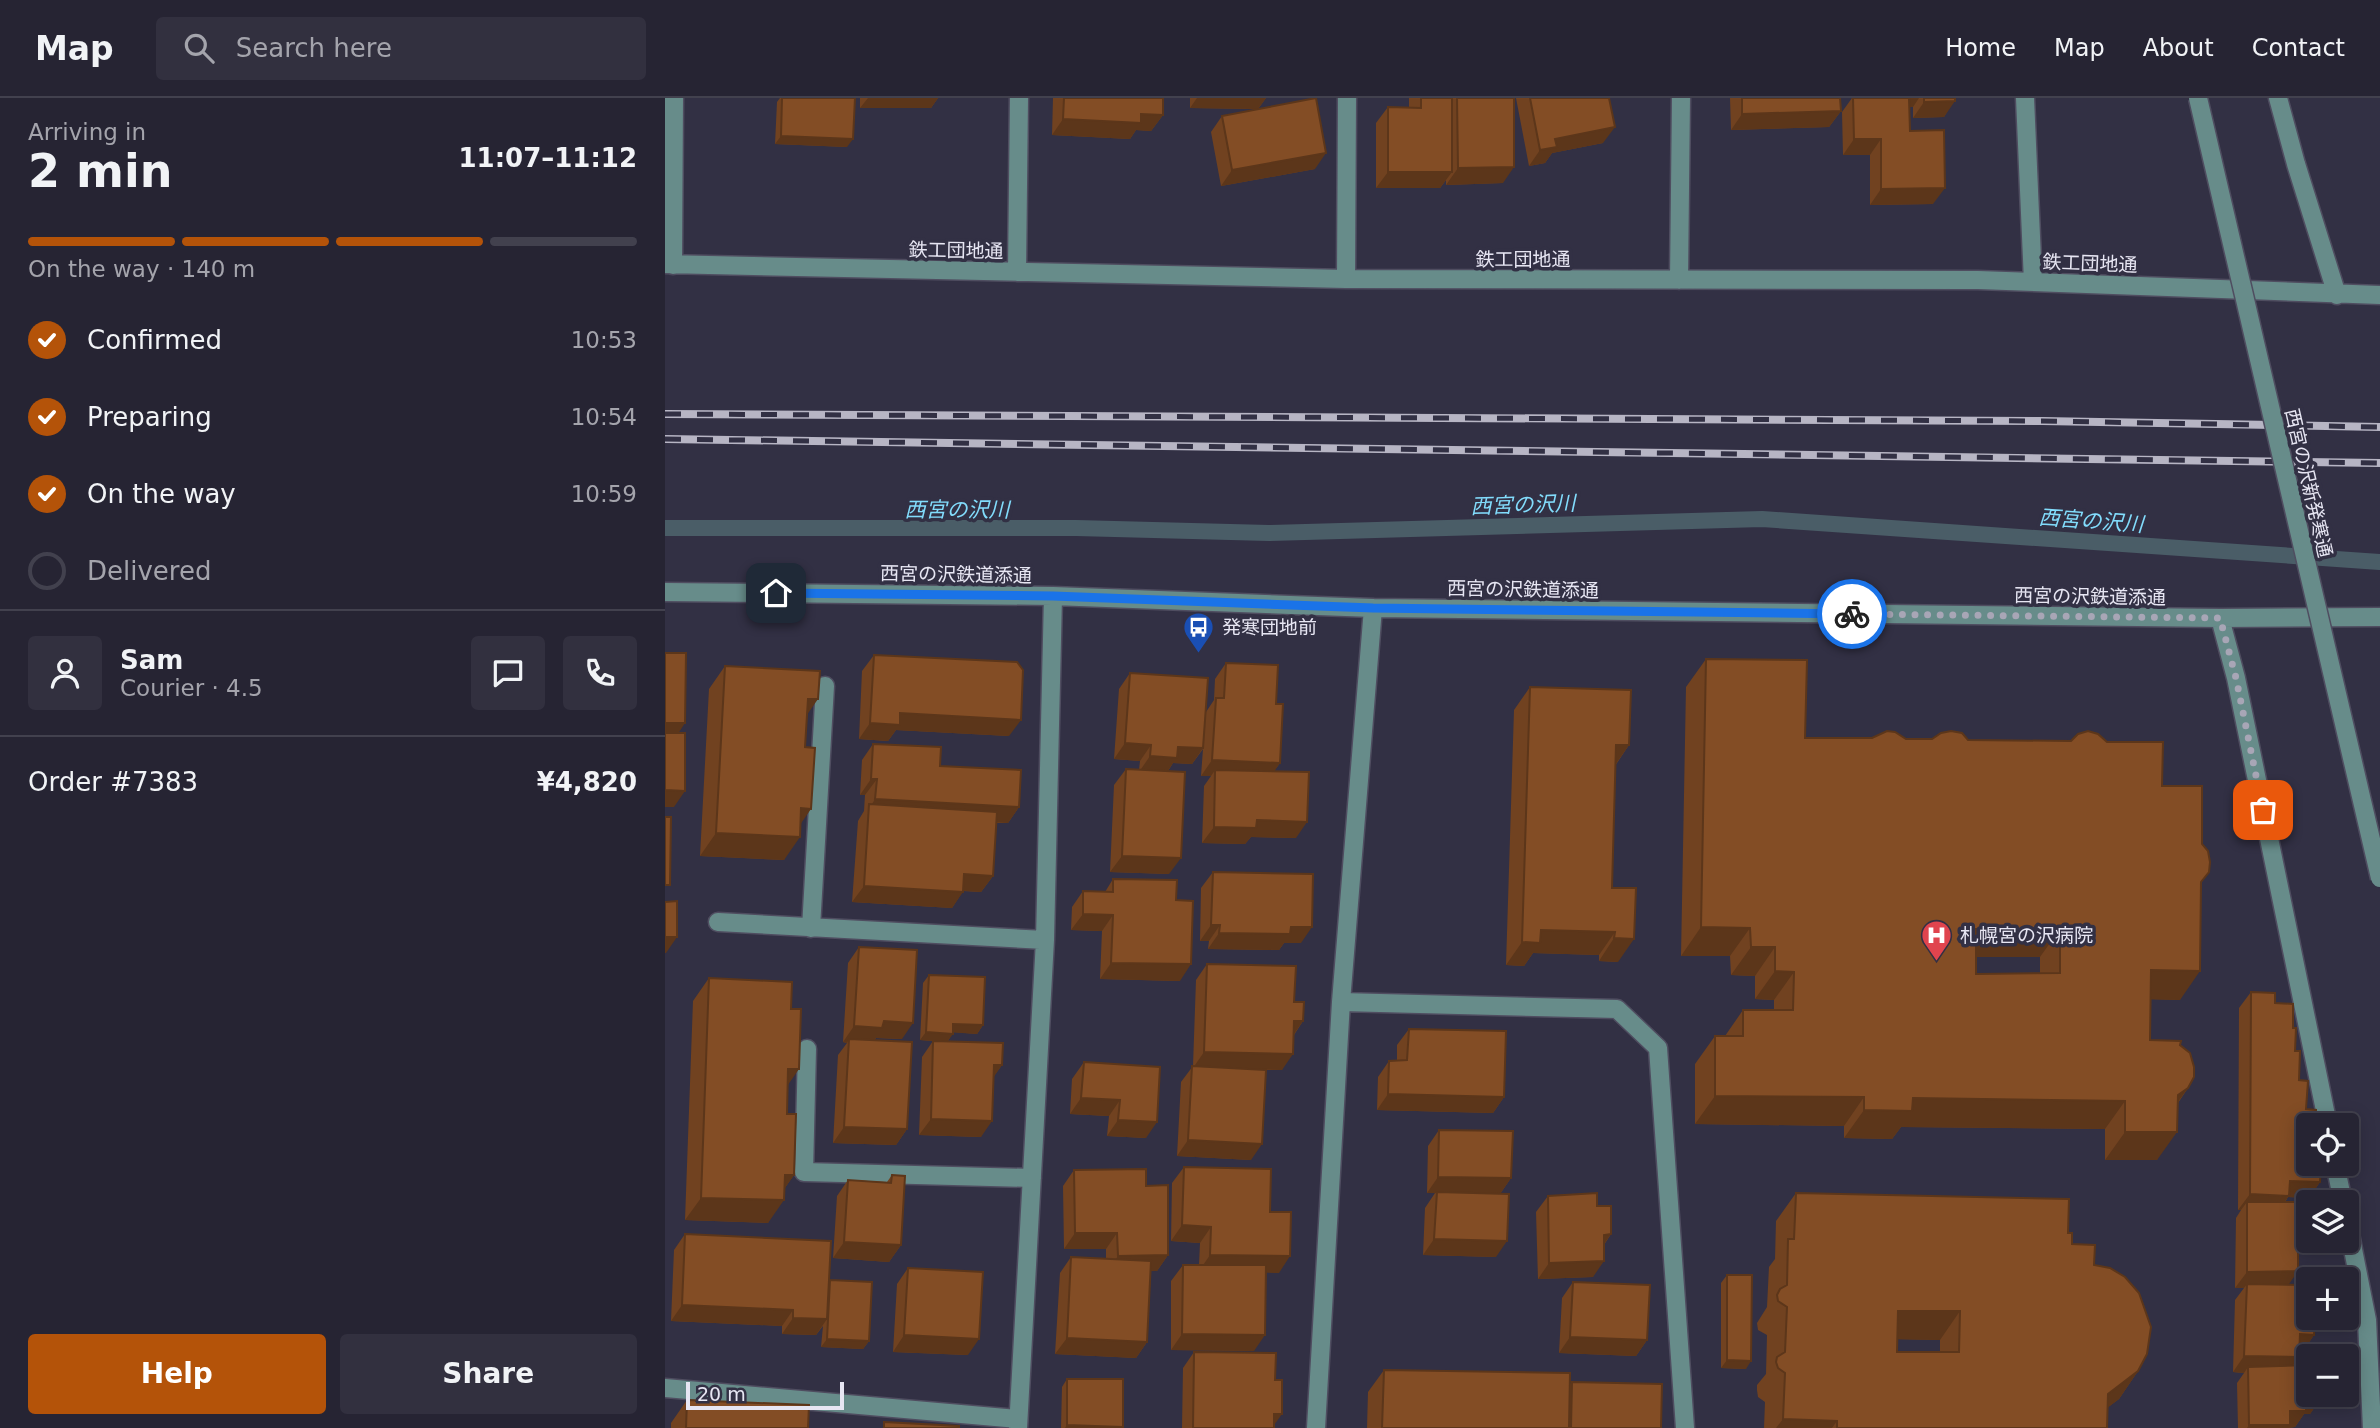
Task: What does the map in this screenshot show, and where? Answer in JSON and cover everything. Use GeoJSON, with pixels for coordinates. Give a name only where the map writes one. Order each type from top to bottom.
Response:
{"type":"FeatureCollection","features":[{"type":"Feature","properties":{"kind":"street"},"geometry":{"type":"LineString","coordinates":[[669,265],[674,98]]}},
{"type":"Feature","properties":{"kind":"street"},"geometry":{"type":"LineString","coordinates":[[1017,272],[1019,98]]}},
{"type":"Feature","properties":{"kind":"street"},"geometry":{"type":"LineString","coordinates":[[1346,279],[1347,98]]}},
{"type":"Feature","properties":{"kind":"street"},"geometry":{"type":"LineString","coordinates":[[1679,280],[1681,98]]}},
{"type":"Feature","properties":{"kind":"street"},"geometry":{"type":"LineString","coordinates":[[2025,98],[2033,282]]}},
{"type":"Feature","properties":{"kind":"street","name":"西宮の沢新発寒通"},"geometry":{"type":"LineString","coordinates":[[2198,98],[2380,878]]}},
{"type":"Feature","properties":{"kind":"street"},"geometry":{"type":"LineString","coordinates":[[2279,98],[2295,164],[2337,295]]}},
{"type":"Feature","properties":{"kind":"street","name":"鉄工団地通"},"geometry":{"type":"LineString","coordinates":[[669,265],[1346,279],[2033,282],[2380,295]]}},
{"type":"Feature","properties":{"kind":"street","name":"西宮の沢鉄道添通"},"geometry":{"type":"LineString","coordinates":[[665,592],[1053,596],[1373,608],[2220,618],[2380,617]]}},
{"type":"Feature","properties":{"kind":"street"},"geometry":{"type":"LineString","coordinates":[[665,1388],[1018,1423],[1045,940],[1053,596]]}},
{"type":"Feature","properties":{"kind":"street"},"geometry":{"type":"LineString","coordinates":[[1316,1428],[1341,1002],[1373,608]]}},
{"type":"Feature","properties":{"kind":"street"},"geometry":{"type":"LineString","coordinates":[[2220,618],[2236,678],[2325,1113]]}},
{"type":"Feature","properties":{"kind":"street"},"geometry":{"type":"LineString","coordinates":[[811,928],[825,686]]}},
{"type":"Feature","properties":{"kind":"street"},"geometry":{"type":"LineString","coordinates":[[718,922],[1045,940]]}},
{"type":"Feature","properties":{"kind":"street"},"geometry":{"type":"LineString","coordinates":[[1341,1002],[1617,1009],[1658,1048],[1685,1428]]}},
{"type":"Feature","properties":{"kind":"street"},"geometry":{"type":"LineString","coordinates":[[807,1049],[804,1172],[1032,1178]]}},
{"type":"Feature","properties":{"kind":"street"},"geometry":{"type":"LineString","coordinates":[[2354,1253],[2367,1320],[2372,1428]]}},
{"type":"Feature","properties":{"kind":"building"},"geometry":{"type":"Polygon","coordinates":[[[782,98],[855,98],[853,139],[781,136],[782,98]]]}},
{"type":"Feature","properties":{"kind":"building"},"geometry":{"type":"Polygon","coordinates":[[[1064,98],[1163,98],[1163,115],[1141,114],[1141,123],[1063,119],[1064,98]]]}},
{"type":"Feature","properties":{"kind":"building"},"geometry":{"type":"Polygon","coordinates":[[[1316,98],[1326,153],[1232,170],[1222,116],[1316,98]]]}},
{"type":"Feature","properties":{"kind":"building"},"geometry":{"type":"Polygon","coordinates":[[[1421,98],[1452,98],[1452,172],[1388,172],[1388,107],[1421,108],[1421,98]]]}},
{"type":"Feature","properties":{"kind":"building"},"geometry":{"type":"Polygon","coordinates":[[[1457,98],[1514,98],[1514,167],[1458,168],[1457,98]]]}},
{"type":"Feature","properties":{"kind":"building"},"geometry":{"type":"Polygon","coordinates":[[[1530,98],[1609,98],[1615,127],[1555,139],[1557,147],[1540,150],[1530,98]]]}},
{"type":"Feature","properties":{"kind":"building"},"geometry":{"type":"Polygon","coordinates":[[[1742,98],[1840,98],[1841,111],[1742,114],[1742,98]]]}},
{"type":"Feature","properties":{"kind":"building"},"geometry":{"type":"Polygon","coordinates":[[[1853,98],[1909,98],[1910,131],[1944,130],[1945,188],[1881,189],[1881,139],[1854,139],[1853,98]]]}},
{"type":"Feature","properties":{"kind":"building"},"geometry":{"type":"Polygon","coordinates":[[[1924,98],[1955,98],[1955,101],[1924,102],[1924,98]]]}},
{"type":"Feature","properties":{"kind":"building"},"geometry":{"type":"Polygon","coordinates":[[[665,653],[686,653],[685,723],[665,723],[665,653]]]}},
{"type":"Feature","properties":{"kind":"building"},"geometry":{"type":"Polygon","coordinates":[[[874,655],[1017,662],[1023,670],[1021,720],[900,713],[900,725],[870,723],[874,655]]]}},
{"type":"Feature","properties":{"kind":"building"},"geometry":{"type":"Polygon","coordinates":[[[1706,659],[1807,660],[1805,738],[1872,738],[1887,731],[1895,732],[1906,739],[1932,739],[1951,731],[1962,733],[1968,740],[2071,741],[2078,734],[2088,731],[2098,734],[2107,742],[2163,742],[2162,786],[2202,786],[2202,844],[2208,851],[2210,862],[2209,872],[2201,882],[2200,971],[2151,970],[2150,1040],[2181,1041],[2180,1045],[2190,1053],[2194,1067],[2194,1077],[2188,1088],[2178,1095],[2177,1132],[2125,1132],[2125,1101],[1913,1098],[1912,1111],[1864,1110],[1864,1097],[1715,1096],[1715,1036],[1743,1036],[1743,1010],[1793,1010],[1794,972],[1775,971],[1775,947],[1751,947],[1750,928],[1701,927],[1706,659]],[[1976,929],[1976,974],[2060,973],[2060,929],[1976,929]]]}},
{"type":"Feature","properties":{"kind":"building"},"geometry":{"type":"Polygon","coordinates":[[[1226,663],[1278,665],[1276,704],[1283,704],[1280,763],[1212,760],[1216,698],[1224,698],[1226,663]]]}},
{"type":"Feature","properties":{"kind":"building"},"geometry":{"type":"Polygon","coordinates":[[[725,666],[820,671],[818,699],[808,699],[805,747],[815,748],[811,809],[801,808],[800,837],[716,833],[725,666]]]}},
{"type":"Feature","properties":{"kind":"building"},"geometry":{"type":"Polygon","coordinates":[[[1130,673],[1208,678],[1203,748],[1178,747],[1177,758],[1150,756],[1151,745],[1125,743],[1130,673]]]}},
{"type":"Feature","properties":{"kind":"building"},"geometry":{"type":"Polygon","coordinates":[[[1530,687],[1631,690],[1629,745],[1616,745],[1612,888],[1636,888],[1634,939],[1614,938],[1615,932],[1541,930],[1540,943],[1522,942],[1530,687]]]}},
{"type":"Feature","properties":{"kind":"building"},"geometry":{"type":"Polygon","coordinates":[[[665,733],[685,733],[685,791],[665,790],[665,733]]]}},
{"type":"Feature","properties":{"kind":"building"},"geometry":{"type":"Polygon","coordinates":[[[873,744],[941,747],[940,766],[1021,770],[1019,807],[875,799],[877,779],[871,779],[873,744]]]}},
{"type":"Feature","properties":{"kind":"building"},"geometry":{"type":"Polygon","coordinates":[[[1126,769],[1185,772],[1181,858],[1122,856],[1126,769]]]}},
{"type":"Feature","properties":{"kind":"building"},"geometry":{"type":"Polygon","coordinates":[[[1215,770],[1309,772],[1307,822],[1257,820],[1256,828],[1214,827],[1215,770]]]}},
{"type":"Feature","properties":{"kind":"building"},"geometry":{"type":"Polygon","coordinates":[[[869,804],[997,812],[993,876],[964,874],[963,892],[864,886],[869,804]]]}},
{"type":"Feature","properties":{"kind":"building"},"geometry":{"type":"Polygon","coordinates":[[[665,817],[671,817],[670,885],[665,885],[665,817]]]}},
{"type":"Feature","properties":{"kind":"building"},"geometry":{"type":"Polygon","coordinates":[[[1213,872],[1313,874],[1312,927],[1291,927],[1290,934],[1219,933],[1220,925],[1211,925],[1213,872]]]}},
{"type":"Feature","properties":{"kind":"building"},"geometry":{"type":"Polygon","coordinates":[[[1113,879],[1177,880],[1176,900],[1193,901],[1191,964],[1111,963],[1113,915],[1083,914],[1083,891],[1113,892],[1113,879]]]}},
{"type":"Feature","properties":{"kind":"building"},"geometry":{"type":"Polygon","coordinates":[[[677,901],[677,937],[665,937],[665,902],[677,901]]]}},
{"type":"Feature","properties":{"kind":"building"},"geometry":{"type":"Polygon","coordinates":[[[859,947],[917,950],[913,1023],[884,1021],[882,1028],[854,1026],[859,947]]]}},
{"type":"Feature","properties":{"kind":"building"},"geometry":{"type":"Polygon","coordinates":[[[1207,964],[1296,966],[1294,1002],[1304,1002],[1303,1021],[1294,1021],[1293,1054],[1204,1052],[1207,964]]]}},
{"type":"Feature","properties":{"kind":"building"},"geometry":{"type":"Polygon","coordinates":[[[929,975],[985,977],[983,1025],[953,1024],[953,1034],[926,1032],[929,975]]]}},
{"type":"Feature","properties":{"kind":"building"},"geometry":{"type":"Polygon","coordinates":[[[709,978],[792,982],[791,1009],[801,1009],[799,1069],[788,1069],[787,1114],[796,1114],[794,1175],[785,1175],[784,1200],[701,1198],[709,978]]]}},
{"type":"Feature","properties":{"kind":"building"},"geometry":{"type":"Polygon","coordinates":[[[2251,992],[2275,993],[2275,1003],[2293,1004],[2295,1051],[2300,1051],[2299,1080],[2308,1081],[2306,1109],[2316,1110],[2316,1113],[2296,1113],[2296,1176],[2320,1176],[2320,1182],[2290,1181],[2289,1196],[2250,1194],[2251,992]]]}},
{"type":"Feature","properties":{"kind":"building"},"geometry":{"type":"Polygon","coordinates":[[[1409,1029],[1506,1031],[1504,1097],[1388,1094],[1389,1061],[1407,1060],[1409,1029]]]}},
{"type":"Feature","properties":{"kind":"building"},"geometry":{"type":"Polygon","coordinates":[[[849,1039],[912,1042],[907,1129],[844,1127],[849,1039]]]}},
{"type":"Feature","properties":{"kind":"building"},"geometry":{"type":"Polygon","coordinates":[[[933,1041],[1003,1043],[1002,1065],[994,1065],[992,1121],[931,1119],[933,1041]]]}},
{"type":"Feature","properties":{"kind":"building"},"geometry":{"type":"Polygon","coordinates":[[[1084,1062],[1160,1067],[1157,1122],[1118,1120],[1120,1100],[1081,1098],[1084,1062]]]}},
{"type":"Feature","properties":{"kind":"building"},"geometry":{"type":"Polygon","coordinates":[[[1192,1066],[1266,1070],[1262,1144],[1188,1140],[1192,1066]]]}},
{"type":"Feature","properties":{"kind":"building"},"geometry":{"type":"Polygon","coordinates":[[[1439,1130],[1513,1131],[1511,1178],[1438,1177],[1439,1130]]]}},
{"type":"Feature","properties":{"kind":"building"},"geometry":{"type":"Polygon","coordinates":[[[1184,1167],[1271,1169],[1270,1212],[1291,1212],[1290,1256],[1210,1255],[1211,1227],[1182,1225],[1184,1167]]]}},
{"type":"Feature","properties":{"kind":"building"},"geometry":{"type":"Polygon","coordinates":[[[1146,1169],[1146,1186],[1168,1185],[1168,1255],[1118,1256],[1117,1233],[1075,1233],[1074,1170],[1146,1169]]]}},
{"type":"Feature","properties":{"kind":"building"},"geometry":{"type":"Polygon","coordinates":[[[892,1175],[905,1176],[901,1245],[844,1242],[848,1180],[891,1183],[892,1175]]]}},
{"type":"Feature","properties":{"kind":"building"},"geometry":{"type":"Polygon","coordinates":[[[1437,1192],[1509,1194],[1507,1241],[1434,1239],[1437,1192]]]}},
{"type":"Feature","properties":{"kind":"building"},"geometry":{"type":"Polygon","coordinates":[[[1597,1193],[1597,1206],[1611,1206],[1611,1234],[1604,1235],[1604,1261],[1549,1263],[1548,1196],[1597,1193]]]}},
{"type":"Feature","properties":{"kind":"building"},"geometry":{"type":"Polygon","coordinates":[[[1796,1193],[2069,1199],[2068,1233],[2072,1233],[2072,1244],[2095,1245],[2094,1265],[2110,1268],[2125,1277],[2139,1293],[2151,1327],[2147,1354],[2138,1371],[2108,1394],[2107,1428],[1837,1428],[1837,1421],[1783,1419],[1785,1373],[1778,1368],[1776,1362],[1777,1357],[1785,1352],[1787,1307],[1778,1301],[1777,1295],[1780,1289],[1787,1285],[1788,1239],[1794,1239],[1796,1193]],[[1898,1311],[1897,1352],[1959,1352],[1960,1311],[1898,1311]]]}},
{"type":"Feature","properties":{"kind":"building"},"geometry":{"type":"Polygon","coordinates":[[[2247,1202],[2296,1202],[2296,1271],[2247,1272],[2247,1202]]]}},
{"type":"Feature","properties":{"kind":"building"},"geometry":{"type":"Polygon","coordinates":[[[685,1234],[831,1241],[827,1319],[793,1318],[793,1310],[682,1305],[685,1234]]]}},
{"type":"Feature","properties":{"kind":"building"},"geometry":{"type":"Polygon","coordinates":[[[1071,1257],[1151,1261],[1147,1342],[1067,1338],[1071,1257]]]}},
{"type":"Feature","properties":{"kind":"building"},"geometry":{"type":"Polygon","coordinates":[[[1183,1265],[1266,1265],[1265,1335],[1182,1334],[1183,1265]]]}},
{"type":"Feature","properties":{"kind":"building"},"geometry":{"type":"Polygon","coordinates":[[[908,1268],[983,1272],[979,1339],[904,1335],[908,1268]]]}},
{"type":"Feature","properties":{"kind":"building"},"geometry":{"type":"Polygon","coordinates":[[[1727,1275],[1752,1275],[1751,1361],[1727,1360],[1727,1275]]]}},
{"type":"Feature","properties":{"kind":"building"},"geometry":{"type":"Polygon","coordinates":[[[830,1280],[872,1282],[869,1341],[827,1339],[830,1280]]]}},
{"type":"Feature","properties":{"kind":"building"},"geometry":{"type":"Polygon","coordinates":[[[1573,1282],[1650,1285],[1647,1340],[1570,1337],[1573,1282]]]}},
{"type":"Feature","properties":{"kind":"building"},"geometry":{"type":"Polygon","coordinates":[[[2247,1284],[2296,1285],[2296,1330],[2314,1330],[2314,1335],[2300,1334],[2300,1344],[2296,1344],[2296,1357],[2244,1356],[2247,1284]]]}},
{"type":"Feature","properties":{"kind":"building"},"geometry":{"type":"Polygon","coordinates":[[[1194,1352],[1276,1353],[1275,1380],[1282,1380],[1282,1414],[1274,1414],[1274,1428],[1193,1428],[1194,1352]]]}},
{"type":"Feature","properties":{"kind":"building"},"geometry":{"type":"Polygon","coordinates":[[[2296,1365],[2296,1407],[2306,1407],[2306,1411],[2290,1411],[2290,1425],[2249,1425],[2248,1367],[2296,1365]]]}},
{"type":"Feature","properties":{"kind":"building"},"geometry":{"type":"Polygon","coordinates":[[[1384,1370],[1570,1373],[1569,1428],[1382,1428],[1384,1370]]]}},
{"type":"Feature","properties":{"kind":"building"},"geometry":{"type":"Polygon","coordinates":[[[1067,1379],[1123,1379],[1123,1427],[1067,1425],[1067,1379]]]}},
{"type":"Feature","properties":{"kind":"building"},"geometry":{"type":"Polygon","coordinates":[[[1572,1382],[1662,1384],[1661,1428],[1571,1428],[1572,1382]]]}},
{"type":"Feature","properties":{"kind":"building"},"geometry":{"type":"Polygon","coordinates":[[[687,1400],[809,1405],[808,1428],[686,1428],[687,1400]]]}},
{"type":"Feature","properties":{"kind":"building"},"geometry":{"type":"Polygon","coordinates":[[[884,1422],[959,1426],[959,1428],[884,1428],[884,1422]]]}},
{"type":"Feature","properties":{"kind":"waterway","name":"西宮の沢川"},"geometry":{"type":"LineString","coordinates":[[665,528],[1076,528],[1269,533],[1762,519],[2380,562]]}},
{"type":"Feature","properties":{"kind":"railway"},"geometry":{"type":"LineString","coordinates":[[665,414],[2042,421],[2380,427]]}},
{"type":"Feature","properties":{"kind":"railway"},"geometry":{"type":"LineString","coordinates":[[665,439],[2380,463]]}},
{"type":"Feature","properties":{"kind":"way so far"},"geometry":{"type":"LineString","coordinates":[[1852,614],[2220,618],[2236,678],[2263,810]]}},
{"type":"Feature","properties":{"kind":"place","name":"発寒団地前"},"geometry":{"type":"Point","coordinates":[1199,654]}},
{"type":"Feature","properties":{"kind":"place","name":"札幌宮の沢病院"},"geometry":{"type":"Point","coordinates":[1937,962]}},
{"type":"Feature","properties":{"kind":"route"},"geometry":{"type":"LineString","coordinates":[[776,593],[1053,596],[1373,608],[1852,614]]}}]}
